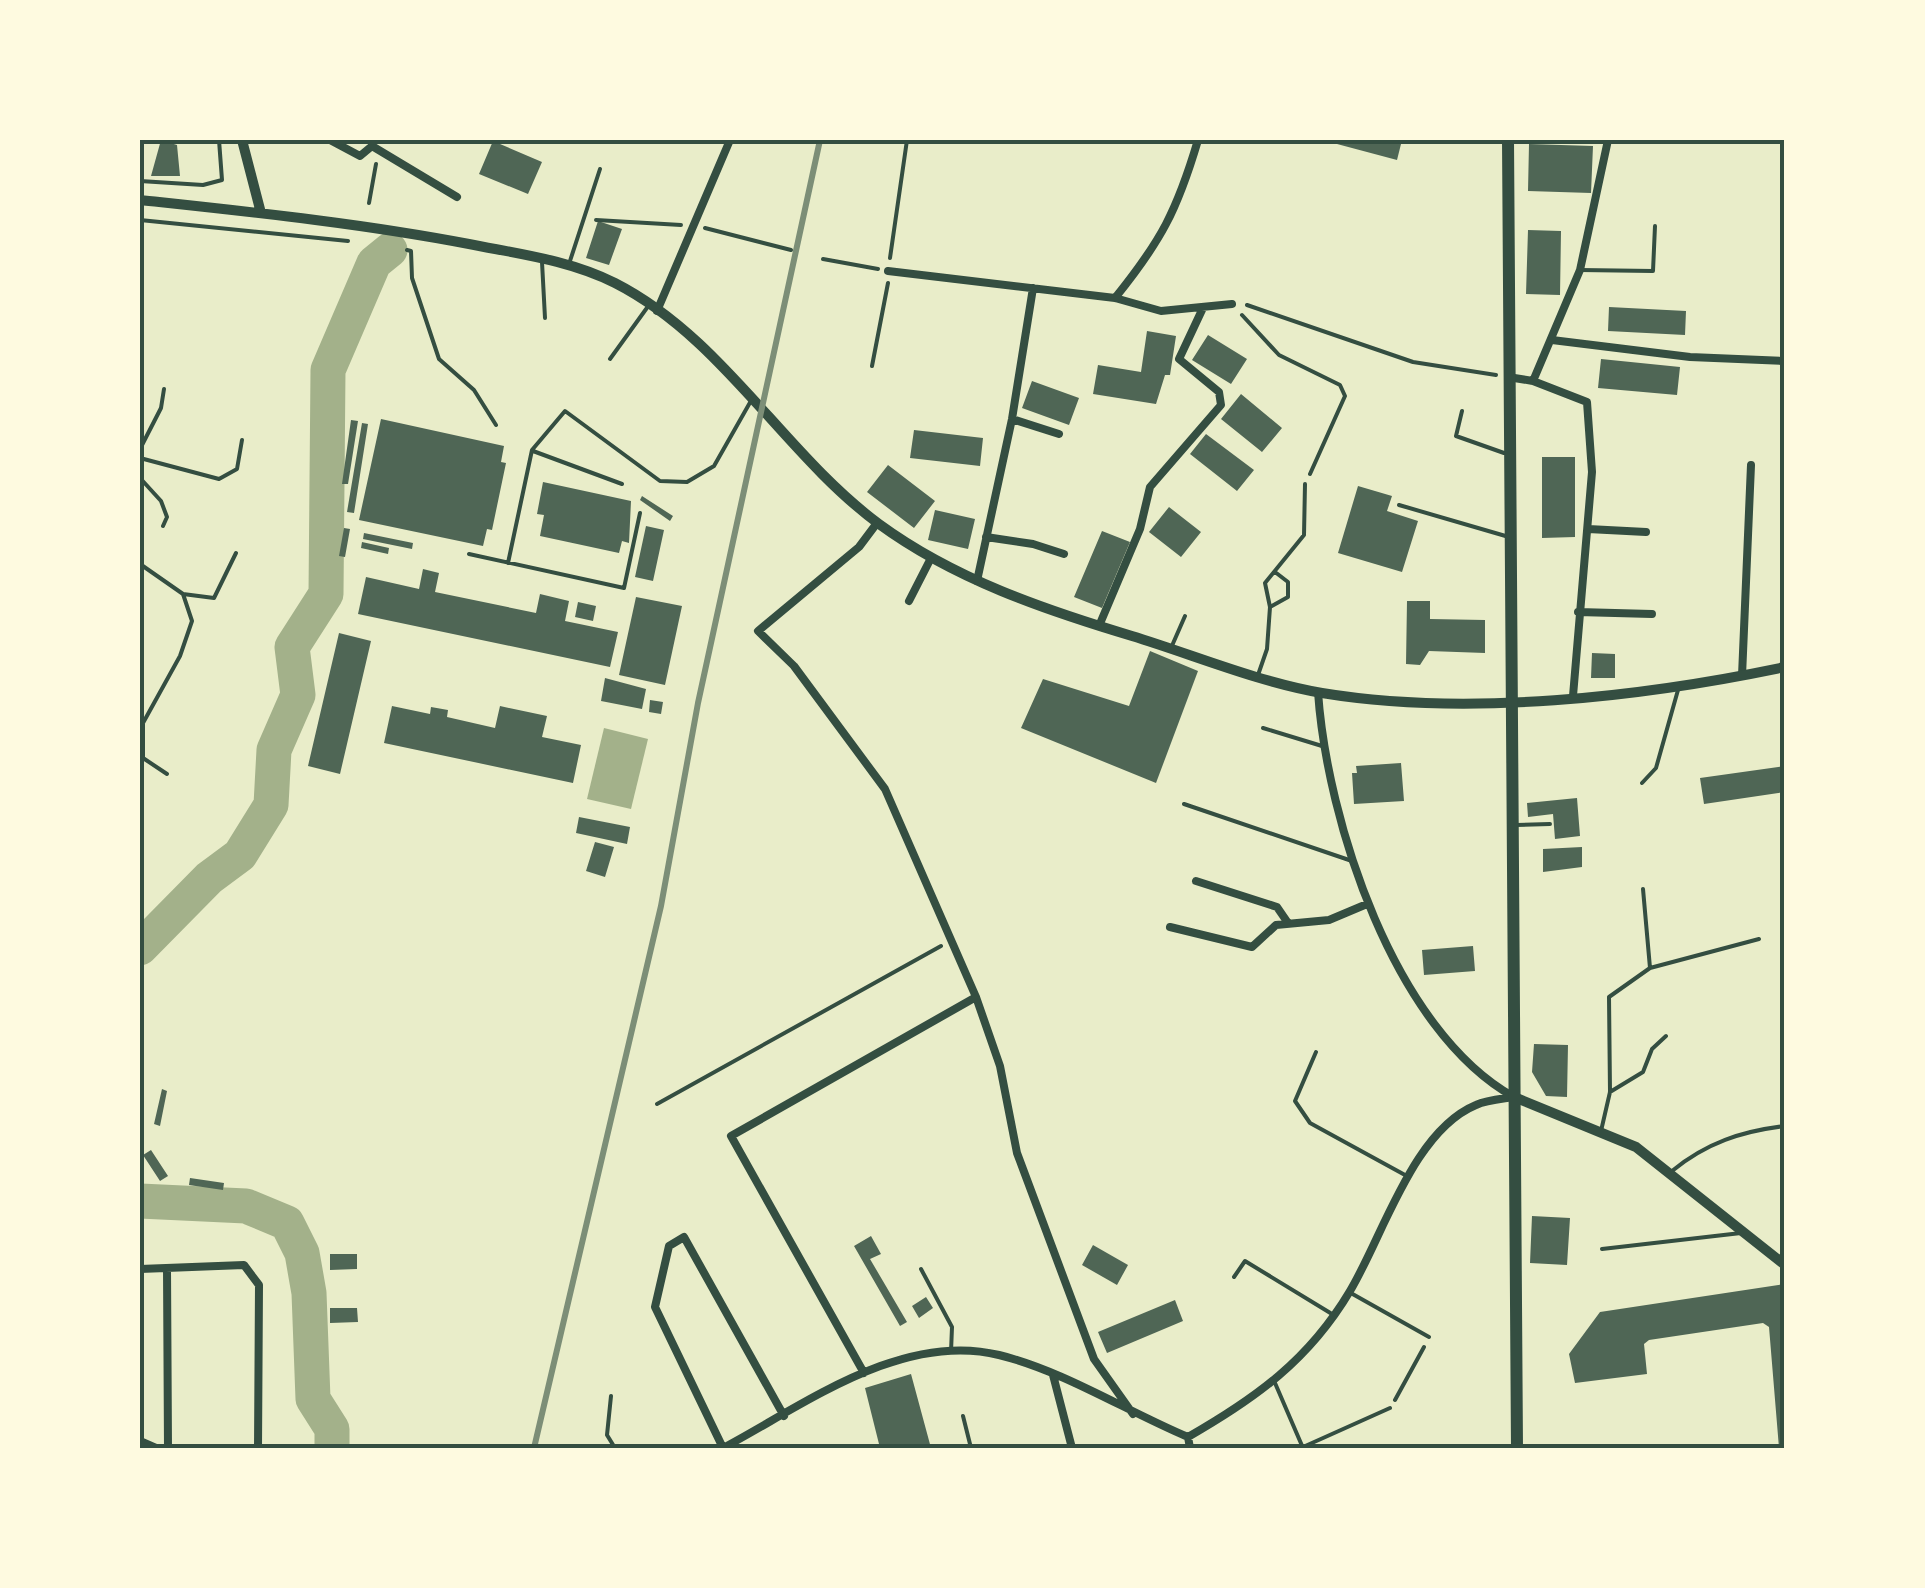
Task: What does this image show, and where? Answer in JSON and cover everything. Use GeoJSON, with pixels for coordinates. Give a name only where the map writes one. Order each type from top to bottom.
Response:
{"type":"FeatureCollection","features":[{"type":"Feature","properties":{"kind":"main road"},"geometry":{"type":"LineString","coordinates":[[1508,140],[1517,1448]]}},
{"type":"Feature","properties":{"kind":"street"},"geometry":{"type":"LineString","coordinates":[[242,140],[261,214]]}},
{"type":"Feature","properties":{"kind":"street"},"geometry":{"type":"LineString","coordinates":[[330,140],[349,154],[360,156],[371,146],[458,197]]}},
{"type":"Feature","properties":{"kind":"street"},"geometry":{"type":"LineString","coordinates":[[653,308],[694,226],[730,140]]}},
{"type":"Feature","properties":{"kind":"street"},"geometry":{"type":"LineString","coordinates":[[1115,298],[1158,245],[1178,204],[1198,140]]}},
{"type":"Feature","properties":{"kind":"street"},"geometry":{"type":"LineString","coordinates":[[1533,381],[1580,270],[1608,140]]}},
{"type":"Feature","properties":{"kind":"street"},"geometry":{"type":"LineString","coordinates":[[140,200],[333,219],[569,264],[620,286],[653,308],[752,400],[809,462],[877,523],[931,558],[977,581],[1099,626],[1258,675],[1318,692],[1392,700],[1509,700],[1678,690],[1785,667]]}},
{"type":"Feature","properties":{"kind":"street"},"geometry":{"type":"LineString","coordinates":[[888,272],[1115,298],[1160,312],[1232,304]]}},
{"type":"Feature","properties":{"kind":"street"},"geometry":{"type":"LineString","coordinates":[[977,581],[1012,419],[1032,288]]}},
{"type":"Feature","properties":{"kind":"street"},"geometry":{"type":"LineString","coordinates":[[1099,626],[1140,529],[1150,486],[1221,404],[1219,392],[1179,360],[1202,310]]}},
{"type":"Feature","properties":{"kind":"street"},"geometry":{"type":"LineString","coordinates":[[1552,340],[1690,356],[1785,361]]}},
{"type":"Feature","properties":{"kind":"street"},"geometry":{"type":"LineString","coordinates":[[1508,378],[1533,381],[1587,402],[1592,472],[1573,696]]}},
{"type":"Feature","properties":{"kind":"street"},"geometry":{"type":"LineString","coordinates":[[1012,419],[1059,434]]}},
{"type":"Feature","properties":{"kind":"street"},"geometry":{"type":"LineString","coordinates":[[1742,676],[1751,464]]}},
{"type":"Feature","properties":{"kind":"street"},"geometry":{"type":"LineString","coordinates":[[877,523],[859,547],[758,631],[794,666],[886,789],[976,997],[1000,1066],[1017,1153],[1076,1315],[1094,1359],[1133,1414]]}},
{"type":"Feature","properties":{"kind":"street"},"geometry":{"type":"LineString","coordinates":[[1588,529],[1646,532]]}},
{"type":"Feature","properties":{"kind":"street"},"geometry":{"type":"LineString","coordinates":[[986,538],[1033,544],[1064,554]]}},
{"type":"Feature","properties":{"kind":"street"},"geometry":{"type":"LineString","coordinates":[[908,600],[931,558]]}},
{"type":"Feature","properties":{"kind":"street"},"geometry":{"type":"LineString","coordinates":[[1578,612],[1652,614]]}},
{"type":"Feature","properties":{"kind":"street"},"geometry":{"type":"LineString","coordinates":[[1318,692],[1322,746],[1333,797],[1367,904],[1409,986],[1458,1052],[1514,1097],[1636,1147],[1785,1264]]}},
{"type":"Feature","properties":{"kind":"street"},"geometry":{"type":"LineString","coordinates":[[1196,881],[1277,907],[1288,924]]}},
{"type":"Feature","properties":{"kind":"street"},"geometry":{"type":"LineString","coordinates":[[1170,927],[1252,948],[1276,924],[1330,920],[1367,904]]}},
{"type":"Feature","properties":{"kind":"street"},"geometry":{"type":"LineString","coordinates":[[864,1373],[731,1136],[976,997]]}},
{"type":"Feature","properties":{"kind":"street"},"geometry":{"type":"LineString","coordinates":[[1188,1436],[1276,1383],[1350,1292],[1409,1178],[1442,1130],[1476,1105],[1514,1097]]}},
{"type":"Feature","properties":{"kind":"street"},"geometry":{"type":"LineString","coordinates":[[784,1416],[684,1237],[669,1246],[654,1306],[723,1448],[784,1416],[880,1364],[951,1352],[997,1354],[1188,1436]]}},
{"type":"Feature","properties":{"kind":"street"},"geometry":{"type":"LineString","coordinates":[[140,1269],[244,1265],[259,1285],[258,1448]]}},
{"type":"Feature","properties":{"kind":"street"},"geometry":{"type":"LineString","coordinates":[[167,1268],[168,1448]]}},
{"type":"Feature","properties":{"kind":"street"},"geometry":{"type":"LineString","coordinates":[[1053,1375],[1072,1448]]}},
{"type":"Feature","properties":{"kind":"street"},"geometry":{"type":"LineString","coordinates":[[1188,1436],[1190,1448]]}},
{"type":"Feature","properties":{"kind":"street"},"geometry":{"type":"LineString","coordinates":[[140,1441],[156,1448]]}},
{"type":"Feature","properties":{"kind":"lane"},"geometry":{"type":"LineString","coordinates":[[569,264],[600,169]]}},
{"type":"Feature","properties":{"kind":"lane"},"geometry":{"type":"LineString","coordinates":[[1580,270],[1653,271],[1654,226]]}},
{"type":"Feature","properties":{"kind":"lane"},"geometry":{"type":"LineString","coordinates":[[542,257],[545,318]]}},
{"type":"Feature","properties":{"kind":"lane"},"geometry":{"type":"LineString","coordinates":[[610,359],[653,308]]}},
{"type":"Feature","properties":{"kind":"lane"},"geometry":{"type":"LineString","coordinates":[[140,449],[160,408],[164,390]]}},
{"type":"Feature","properties":{"kind":"lane"},"geometry":{"type":"LineString","coordinates":[[508,563],[532,450],[565,411],[660,481],[688,482],[714,466],[752,400]]}},
{"type":"Feature","properties":{"kind":"lane"},"geometry":{"type":"LineString","coordinates":[[1462,411],[1456,436],[1509,454]]}},
{"type":"Feature","properties":{"kind":"lane"},"geometry":{"type":"LineString","coordinates":[[140,458],[219,478],[237,469],[242,440]]}},
{"type":"Feature","properties":{"kind":"lane"},"geometry":{"type":"LineString","coordinates":[[532,450],[622,484]]}},
{"type":"Feature","properties":{"kind":"lane"},"geometry":{"type":"LineString","coordinates":[[140,478],[161,500],[167,517],[163,526]]}},
{"type":"Feature","properties":{"kind":"lane"},"geometry":{"type":"LineString","coordinates":[[1258,675],[1266,648],[1270,606],[1265,583],[1304,535],[1305,484]]}},
{"type":"Feature","properties":{"kind":"lane"},"geometry":{"type":"LineString","coordinates":[[1399,506],[1509,537]]}},
{"type":"Feature","properties":{"kind":"lane"},"geometry":{"type":"LineString","coordinates":[[469,554],[624,588],[640,512]]}},
{"type":"Feature","properties":{"kind":"lane"},"geometry":{"type":"LineString","coordinates":[[140,564],[182,594],[214,598],[236,553]]}},
{"type":"Feature","properties":{"kind":"lane"},"geometry":{"type":"LineString","coordinates":[[1270,606],[1288,597],[1288,582],[1275,572]]}},
{"type":"Feature","properties":{"kind":"lane"},"geometry":{"type":"LineString","coordinates":[[167,774],[143,758],[143,723],[180,656],[192,621],[182,594]]}},
{"type":"Feature","properties":{"kind":"lane"},"geometry":{"type":"LineString","coordinates":[[1171,648],[1185,616]]}},
{"type":"Feature","properties":{"kind":"lane"},"geometry":{"type":"LineString","coordinates":[[1642,784],[1656,768],[1678,690]]}},
{"type":"Feature","properties":{"kind":"lane"},"geometry":{"type":"LineString","coordinates":[[1263,728],[1322,746]]}},
{"type":"Feature","properties":{"kind":"lane"},"geometry":{"type":"LineString","coordinates":[[1184,804],[1356,863]]}},
{"type":"Feature","properties":{"kind":"lane"},"geometry":{"type":"LineString","coordinates":[[1511,826],[1550,824]]}},
{"type":"Feature","properties":{"kind":"lane"},"geometry":{"type":"LineString","coordinates":[[1643,889],[1650,968]]}},
{"type":"Feature","properties":{"kind":"lane"},"geometry":{"type":"LineString","coordinates":[[1601,1131],[1610,1092],[1609,998],[1650,968],[1759,939]]}},
{"type":"Feature","properties":{"kind":"lane"},"geometry":{"type":"LineString","coordinates":[[1610,1092],[1643,1072],[1652,1049],[1666,1036]]}},
{"type":"Feature","properties":{"kind":"lane"},"geometry":{"type":"LineString","coordinates":[[1316,1052],[1294,1101],[1310,1123],[1409,1178]]}},
{"type":"Feature","properties":{"kind":"lane"},"geometry":{"type":"LineString","coordinates":[[1668,1174],[1693,1154],[1745,1131],[1785,1126]]}},
{"type":"Feature","properties":{"kind":"lane"},"geometry":{"type":"LineString","coordinates":[[1602,1249],[1741,1233]]}},
{"type":"Feature","properties":{"kind":"lane"},"geometry":{"type":"LineString","coordinates":[[1234,1277],[1245,1261],[1332,1314]]}},
{"type":"Feature","properties":{"kind":"lane"},"geometry":{"type":"LineString","coordinates":[[921,1269],[952,1327],[951,1352]]}},
{"type":"Feature","properties":{"kind":"lane"},"geometry":{"type":"LineString","coordinates":[[1350,1292],[1429,1337]]}},
{"type":"Feature","properties":{"kind":"lane"},"geometry":{"type":"LineString","coordinates":[[1276,1383],[1303,1448],[1390,1408]]}},
{"type":"Feature","properties":{"kind":"lane"},"geometry":{"type":"LineString","coordinates":[[611,1396],[607,1435],[615,1448]]}},
{"type":"Feature","properties":{"kind":"lane"},"geometry":{"type":"LineString","coordinates":[[963,1416],[971,1448]]}},
{"type":"Feature","properties":{"kind":"path"},"geometry":{"type":"LineString","coordinates":[[140,182],[203,186],[222,180],[219,140]]}},
{"type":"Feature","properties":{"kind":"path"},"geometry":{"type":"LineString","coordinates":[[872,366],[907,140]]}},
{"type":"Feature","properties":{"kind":"path"},"geometry":{"type":"LineString","coordinates":[[368,203],[378,154],[371,146]]}},
{"type":"Feature","properties":{"kind":"path"},"geometry":{"type":"LineString","coordinates":[[592,233],[597,219],[694,226],[791,250]]}},
{"type":"Feature","properties":{"kind":"path"},"geometry":{"type":"LineString","coordinates":[[140,220],[358,242]]}},
{"type":"Feature","properties":{"kind":"path"},"geometry":{"type":"LineString","coordinates":[[398,248],[411,251],[412,278],[439,359],[474,390],[496,424]]}},
{"type":"Feature","properties":{"kind":"path"},"geometry":{"type":"LineString","coordinates":[[823,259],[888,272]]}},
{"type":"Feature","properties":{"kind":"path"},"geometry":{"type":"LineString","coordinates":[[1232,304],[1258,305],[1413,362],[1508,378]]}},
{"type":"Feature","properties":{"kind":"path"},"geometry":{"type":"LineString","coordinates":[[1232,304],[1279,355],[1340,385],[1345,396],[1305,484]]}},
{"type":"Feature","properties":{"kind":"path"},"geometry":{"type":"LineString","coordinates":[[657,1104],[950,940]]}},
{"type":"Feature","properties":{"kind":"path"},"geometry":{"type":"LineString","coordinates":[[1390,1408],[1429,1337]]}},
{"type":"Feature","properties":{"kind":"shaded area"},"geometry":{"type":"Polygon","coordinates":[[[604,728],[648,739],[631,809],[587,799],[604,728]]]}},
{"type":"Feature","properties":{"kind":"building"},"geometry":{"type":"Polygon","coordinates":[[[161,140],[177,145],[180,176],[151,176],[161,140]]]}},
{"type":"Feature","properties":{"kind":"building"},"geometry":{"type":"Polygon","coordinates":[[[1322,140],[1402,140],[1397,160],[1322,140]]]}},
{"type":"Feature","properties":{"kind":"building"},"geometry":{"type":"Polygon","coordinates":[[[493,141],[542,162],[528,194],[479,174],[493,141]]]}},
{"type":"Feature","properties":{"kind":"building"},"geometry":{"type":"Polygon","coordinates":[[[1529,144],[1593,146],[1591,193],[1528,191],[1529,144]]]}},
{"type":"Feature","properties":{"kind":"building"},"geometry":{"type":"Polygon","coordinates":[[[598,221],[622,229],[609,265],[586,258],[598,221]]]}},
{"type":"Feature","properties":{"kind":"building"},"geometry":{"type":"Polygon","coordinates":[[[1528,230],[1561,231],[1560,295],[1526,294],[1528,230]]]}},
{"type":"Feature","properties":{"kind":"building"},"geometry":{"type":"Polygon","coordinates":[[[1609,307],[1686,311],[1685,335],[1608,331],[1609,307]]]}},
{"type":"Feature","properties":{"kind":"building"},"geometry":{"type":"Polygon","coordinates":[[[1147,331],[1176,336],[1170,375],[1165,375],[1156,404],[1093,394],[1098,365],[1141,372],[1147,331]]]}},
{"type":"Feature","properties":{"kind":"building"},"geometry":{"type":"Polygon","coordinates":[[[1208,335],[1247,359],[1231,384],[1192,360],[1208,335]]]}},
{"type":"Feature","properties":{"kind":"building"},"geometry":{"type":"Polygon","coordinates":[[[1601,359],[1680,367],[1677,395],[1598,388],[1601,359]]]}},
{"type":"Feature","properties":{"kind":"building"},"geometry":{"type":"Polygon","coordinates":[[[1032,381],[1079,398],[1069,425],[1022,408],[1032,381]]]}},
{"type":"Feature","properties":{"kind":"building"},"geometry":{"type":"Polygon","coordinates":[[[1241,394],[1282,428],[1262,452],[1221,419],[1241,394]]]}},
{"type":"Feature","properties":{"kind":"building"},"geometry":{"type":"Polygon","coordinates":[[[381,419],[504,446],[501,462],[506,463],[492,530],[487,529],[483,546],[359,520],[381,419]]]}},
{"type":"Feature","properties":{"kind":"building"},"geometry":{"type":"Polygon","coordinates":[[[351,420],[358,421],[348,484],[342,484],[351,420]]]}},
{"type":"Feature","properties":{"kind":"building"},"geometry":{"type":"Polygon","coordinates":[[[362,423],[368,424],[354,513],[347,512],[362,423]]]}},
{"type":"Feature","properties":{"kind":"building"},"geometry":{"type":"Polygon","coordinates":[[[914,430],[983,438],[980,466],[910,458],[914,430]]]}},
{"type":"Feature","properties":{"kind":"building"},"geometry":{"type":"Polygon","coordinates":[[[1206,434],[1254,470],[1237,491],[1190,454],[1206,434]]]}},
{"type":"Feature","properties":{"kind":"building"},"geometry":{"type":"Polygon","coordinates":[[[1542,457],[1575,457],[1575,537],[1542,538],[1542,457]]]}},
{"type":"Feature","properties":{"kind":"building"},"geometry":{"type":"Polygon","coordinates":[[[888,465],[935,501],[914,528],[867,492],[888,465]]]}},
{"type":"Feature","properties":{"kind":"building"},"geometry":{"type":"Polygon","coordinates":[[[543,482],[631,501],[629,543],[622,541],[619,553],[540,536],[544,515],[537,514],[543,482]]]}},
{"type":"Feature","properties":{"kind":"building"},"geometry":{"type":"Polygon","coordinates":[[[1358,486],[1392,496],[1387,511],[1418,521],[1402,572],[1338,553],[1358,486]]]}},
{"type":"Feature","properties":{"kind":"building"},"geometry":{"type":"Polygon","coordinates":[[[642,496],[673,516],[670,521],[640,500],[642,496]]]}},
{"type":"Feature","properties":{"kind":"building"},"geometry":{"type":"Polygon","coordinates":[[[1169,507],[1201,532],[1181,557],[1149,532],[1169,507]]]}},
{"type":"Feature","properties":{"kind":"building"},"geometry":{"type":"Polygon","coordinates":[[[935,510],[975,519],[968,549],[928,540],[935,510]]]}},
{"type":"Feature","properties":{"kind":"building"},"geometry":{"type":"Polygon","coordinates":[[[646,526],[664,530],[653,581],[635,577],[646,526]]]}},
{"type":"Feature","properties":{"kind":"building"},"geometry":{"type":"Polygon","coordinates":[[[344,528],[350,529],[345,557],[339,556],[344,528]]]}},
{"type":"Feature","properties":{"kind":"building"},"geometry":{"type":"Polygon","coordinates":[[[1102,531],[1130,542],[1102,608],[1074,597],[1102,531]]]}},
{"type":"Feature","properties":{"kind":"building"},"geometry":{"type":"Polygon","coordinates":[[[364,533],[413,543],[412,549],[363,539],[364,533]]]}},
{"type":"Feature","properties":{"kind":"building"},"geometry":{"type":"Polygon","coordinates":[[[362,542],[389,548],[388,554],[361,548],[362,542]]]}},
{"type":"Feature","properties":{"kind":"building"},"geometry":{"type":"Polygon","coordinates":[[[423,569],[439,573],[435,592],[536,613],[540,594],[569,601],[565,621],[618,632],[610,667],[358,614],[366,577],[419,589],[423,569]]]}},
{"type":"Feature","properties":{"kind":"building"},"geometry":{"type":"Polygon","coordinates":[[[636,597],[682,606],[665,685],[619,675],[636,597]]]}},
{"type":"Feature","properties":{"kind":"building"},"geometry":{"type":"Polygon","coordinates":[[[1407,601],[1430,601],[1430,619],[1485,620],[1485,653],[1429,651],[1420,665],[1406,664],[1407,601]]]}},
{"type":"Feature","properties":{"kind":"building"},"geometry":{"type":"Polygon","coordinates":[[[578,602],[596,606],[593,621],[575,617],[578,602]]]}},
{"type":"Feature","properties":{"kind":"building"},"geometry":{"type":"Polygon","coordinates":[[[339,633],[371,641],[340,774],[308,766],[339,633]]]}},
{"type":"Feature","properties":{"kind":"building"},"geometry":{"type":"Polygon","coordinates":[[[1150,651],[1198,671],[1156,783],[1021,728],[1043,679],[1129,706],[1150,651]]]}},
{"type":"Feature","properties":{"kind":"building"},"geometry":{"type":"Polygon","coordinates":[[[1592,653],[1615,654],[1615,678],[1591,678],[1592,653]]]}},
{"type":"Feature","properties":{"kind":"building"},"geometry":{"type":"Polygon","coordinates":[[[605,678],[646,689],[642,709],[601,701],[605,678]]]}},
{"type":"Feature","properties":{"kind":"building"},"geometry":{"type":"Polygon","coordinates":[[[650,700],[663,702],[661,714],[649,712],[650,700]]]}},
{"type":"Feature","properties":{"kind":"building"},"geometry":{"type":"Polygon","coordinates":[[[392,706],[430,714],[431,707],[448,710],[447,717],[495,728],[500,706],[547,716],[542,737],[581,745],[573,783],[384,743],[392,706]]]}},
{"type":"Feature","properties":{"kind":"building"},"geometry":{"type":"Polygon","coordinates":[[[1401,763],[1404,801],[1354,804],[1352,773],[1357,773],[1356,766],[1401,763]]]}},
{"type":"Feature","properties":{"kind":"building"},"geometry":{"type":"Polygon","coordinates":[[[1785,766],[1785,792],[1704,804],[1700,778],[1785,766]]]}},
{"type":"Feature","properties":{"kind":"building"},"geometry":{"type":"Polygon","coordinates":[[[1577,798],[1580,836],[1555,839],[1553,814],[1528,817],[1527,803],[1577,798]]]}},
{"type":"Feature","properties":{"kind":"building"},"geometry":{"type":"Polygon","coordinates":[[[579,817],[630,827],[627,844],[576,833],[579,817]]]}},
{"type":"Feature","properties":{"kind":"building"},"geometry":{"type":"Polygon","coordinates":[[[595,842],[614,847],[605,877],[586,871],[595,842]]]}},
{"type":"Feature","properties":{"kind":"building"},"geometry":{"type":"Polygon","coordinates":[[[1582,847],[1582,867],[1543,872],[1543,849],[1582,847]]]}},
{"type":"Feature","properties":{"kind":"building"},"geometry":{"type":"Polygon","coordinates":[[[1473,946],[1475,971],[1424,975],[1422,950],[1473,946]]]}},
{"type":"Feature","properties":{"kind":"building"},"geometry":{"type":"Polygon","coordinates":[[[1534,1044],[1568,1045],[1567,1097],[1546,1096],[1532,1072],[1534,1044]]]}},
{"type":"Feature","properties":{"kind":"building"},"geometry":{"type":"Polygon","coordinates":[[[162,1089],[167,1091],[160,1126],[154,1124],[162,1089]]]}},
{"type":"Feature","properties":{"kind":"building"},"geometry":{"type":"Polygon","coordinates":[[[151,1150],[168,1176],[160,1181],[143,1155],[151,1150]]]}},
{"type":"Feature","properties":{"kind":"building"},"geometry":{"type":"Polygon","coordinates":[[[190,1178],[224,1183],[223,1190],[189,1185],[190,1178]]]}},
{"type":"Feature","properties":{"kind":"building"},"geometry":{"type":"Polygon","coordinates":[[[1532,1216],[1570,1218],[1567,1265],[1530,1263],[1532,1216]]]}},
{"type":"Feature","properties":{"kind":"building"},"geometry":{"type":"Polygon","coordinates":[[[871,1236],[881,1254],[870,1259],[907,1322],[900,1326],[854,1246],[871,1236]]]}},
{"type":"Feature","properties":{"kind":"building"},"geometry":{"type":"Polygon","coordinates":[[[1093,1245],[1128,1265],[1117,1285],[1082,1265],[1093,1245]]]}},
{"type":"Feature","properties":{"kind":"building"},"geometry":{"type":"Polygon","coordinates":[[[330,1254],[357,1254],[357,1269],[330,1270],[330,1254]]]}},
{"type":"Feature","properties":{"kind":"building"},"geometry":{"type":"Polygon","coordinates":[[[1785,1284],[1785,1448],[1779,1448],[1769,1327],[1763,1323],[1649,1340],[1644,1344],[1647,1374],[1575,1383],[1569,1354],[1600,1312],[1785,1284]]]}},
{"type":"Feature","properties":{"kind":"building"},"geometry":{"type":"Polygon","coordinates":[[[926,1297],[933,1308],[919,1318],[912,1306],[926,1297]]]}},
{"type":"Feature","properties":{"kind":"building"},"geometry":{"type":"Polygon","coordinates":[[[1175,1300],[1183,1321],[1107,1353],[1098,1332],[1175,1300]]]}},
{"type":"Feature","properties":{"kind":"building"},"geometry":{"type":"Polygon","coordinates":[[[330,1308],[357,1308],[358,1322],[330,1323],[330,1308]]]}},
{"type":"Feature","properties":{"kind":"building"},"geometry":{"type":"Polygon","coordinates":[[[911,1374],[931,1448],[880,1448],[865,1388],[911,1374]]]}},
{"type":"Feature","properties":{"kind":"waterway"},"geometry":{"type":"LineString","coordinates":[[140,948],[209,878],[240,855],[271,805],[274,750],[298,695],[292,647],[326,594],[328,370],[374,263],[390,250]]}},
{"type":"Feature","properties":{"kind":"waterway"},"geometry":{"type":"LineString","coordinates":[[140,1201],[246,1206],[287,1223],[302,1253],[309,1293],[313,1399],[332,1429],[332,1448]]}},
{"type":"Feature","properties":{"kind":"railway"},"geometry":{"type":"LineString","coordinates":[[534,1448],[661,906],[698,703],[820,140]]}}]}
